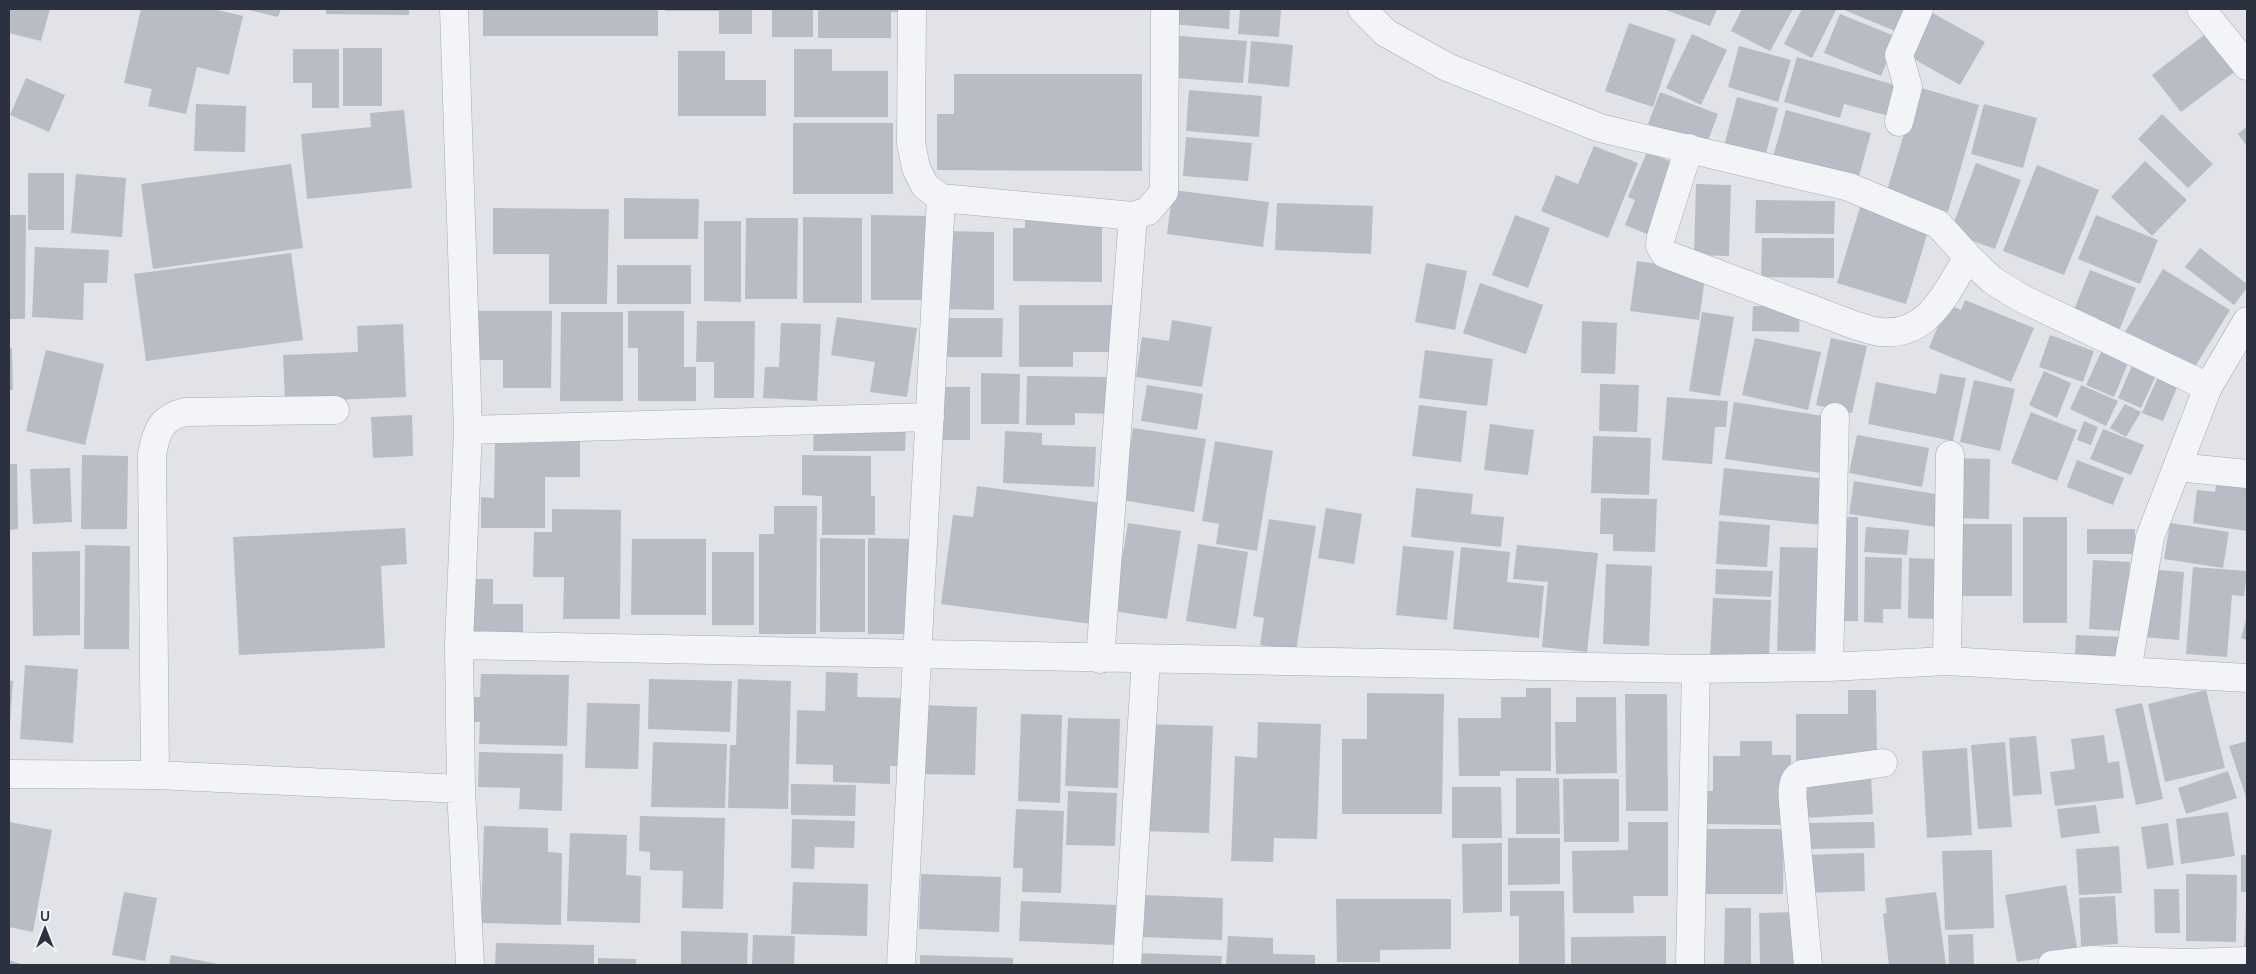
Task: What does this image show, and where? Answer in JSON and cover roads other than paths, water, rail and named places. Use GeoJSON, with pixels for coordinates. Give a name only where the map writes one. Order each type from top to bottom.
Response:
{"type":"FeatureCollection","features":[{"type":"Feature","properties":{"kind":"street"},"geometry":{"type":"LineString","coordinates":[[454,9],[468,430],[459,645],[461,789],[470,965]]}},
{"type":"Feature","properties":{"kind":"street"},"geometry":{"type":"LineString","coordinates":[[912,9],[911,143],[916,168],[925,186],[941,198],[1133,216],[1148,211],[1164,192],[1165,9]]}},
{"type":"Feature","properties":{"kind":"street"},"geometry":{"type":"LineString","coordinates":[[1362,9],[1386,33],[1446,67],[1600,128],[1849,187],[1938,224],[1992,280],[2021,298],[2208,387]]}},
{"type":"Feature","properties":{"kind":"street"},"geometry":{"type":"LineString","coordinates":[[1899,122],[1908,87],[1899,55],[1919,9]]}},
{"type":"Feature","properties":{"kind":"street"},"geometry":{"type":"LineString","coordinates":[[2201,9],[2247,66]]}},
{"type":"Feature","properties":{"kind":"street"},"geometry":{"type":"LineString","coordinates":[[1689,148],[1661,237],[1660,246],[1666,254],[1854,325],[1879,332],[1901,332],[1920,324],[1936,307],[1968,257]]}},
{"type":"Feature","properties":{"kind":"street"},"geometry":{"type":"LineString","coordinates":[[901,965],[941,198]]}},
{"type":"Feature","properties":{"kind":"street"},"geometry":{"type":"LineString","coordinates":[[1100,659],[1133,216]]}},
{"type":"Feature","properties":{"kind":"street"},"geometry":{"type":"LineString","coordinates":[[2127,671],[2150,536],[2208,387],[2247,321]]}},
{"type":"Feature","properties":{"kind":"street"},"geometry":{"type":"LineString","coordinates":[[155,775],[152,455],[155,440],[162,424],[174,414],[186,412],[335,410]]}},
{"type":"Feature","properties":{"kind":"street"},"geometry":{"type":"LineString","coordinates":[[468,430],[930,417]]}},
{"type":"Feature","properties":{"kind":"street"},"geometry":{"type":"LineString","coordinates":[[1829,667],[1835,417]]}},
{"type":"Feature","properties":{"kind":"street"},"geometry":{"type":"LineString","coordinates":[[1947,661],[1950,455]]}},
{"type":"Feature","properties":{"kind":"street"},"geometry":{"type":"LineString","coordinates":[[2177,467],[2247,474]]}},
{"type":"Feature","properties":{"kind":"street"},"geometry":{"type":"LineString","coordinates":[[459,645],[1696,670],[1829,667],[1947,661],[2247,678]]}},
{"type":"Feature","properties":{"kind":"street"},"geometry":{"type":"LineString","coordinates":[[1127,965],[1146,660]]}},
{"type":"Feature","properties":{"kind":"street"},"geometry":{"type":"LineString","coordinates":[[1690,965],[1696,670]]}},
{"type":"Feature","properties":{"kind":"street"},"geometry":{"type":"LineString","coordinates":[[1808,965],[1793,803],[1793,783],[1797,776],[1802,774],[1883,763]]}},
{"type":"Feature","properties":{"kind":"street"},"geometry":{"type":"LineString","coordinates":[[9,774],[155,775],[461,789]]}},
{"type":"Feature","properties":{"kind":"street"},"geometry":{"type":"LineString","coordinates":[[2052,965],[2091,960],[2187,964],[2247,961]]}}]}
